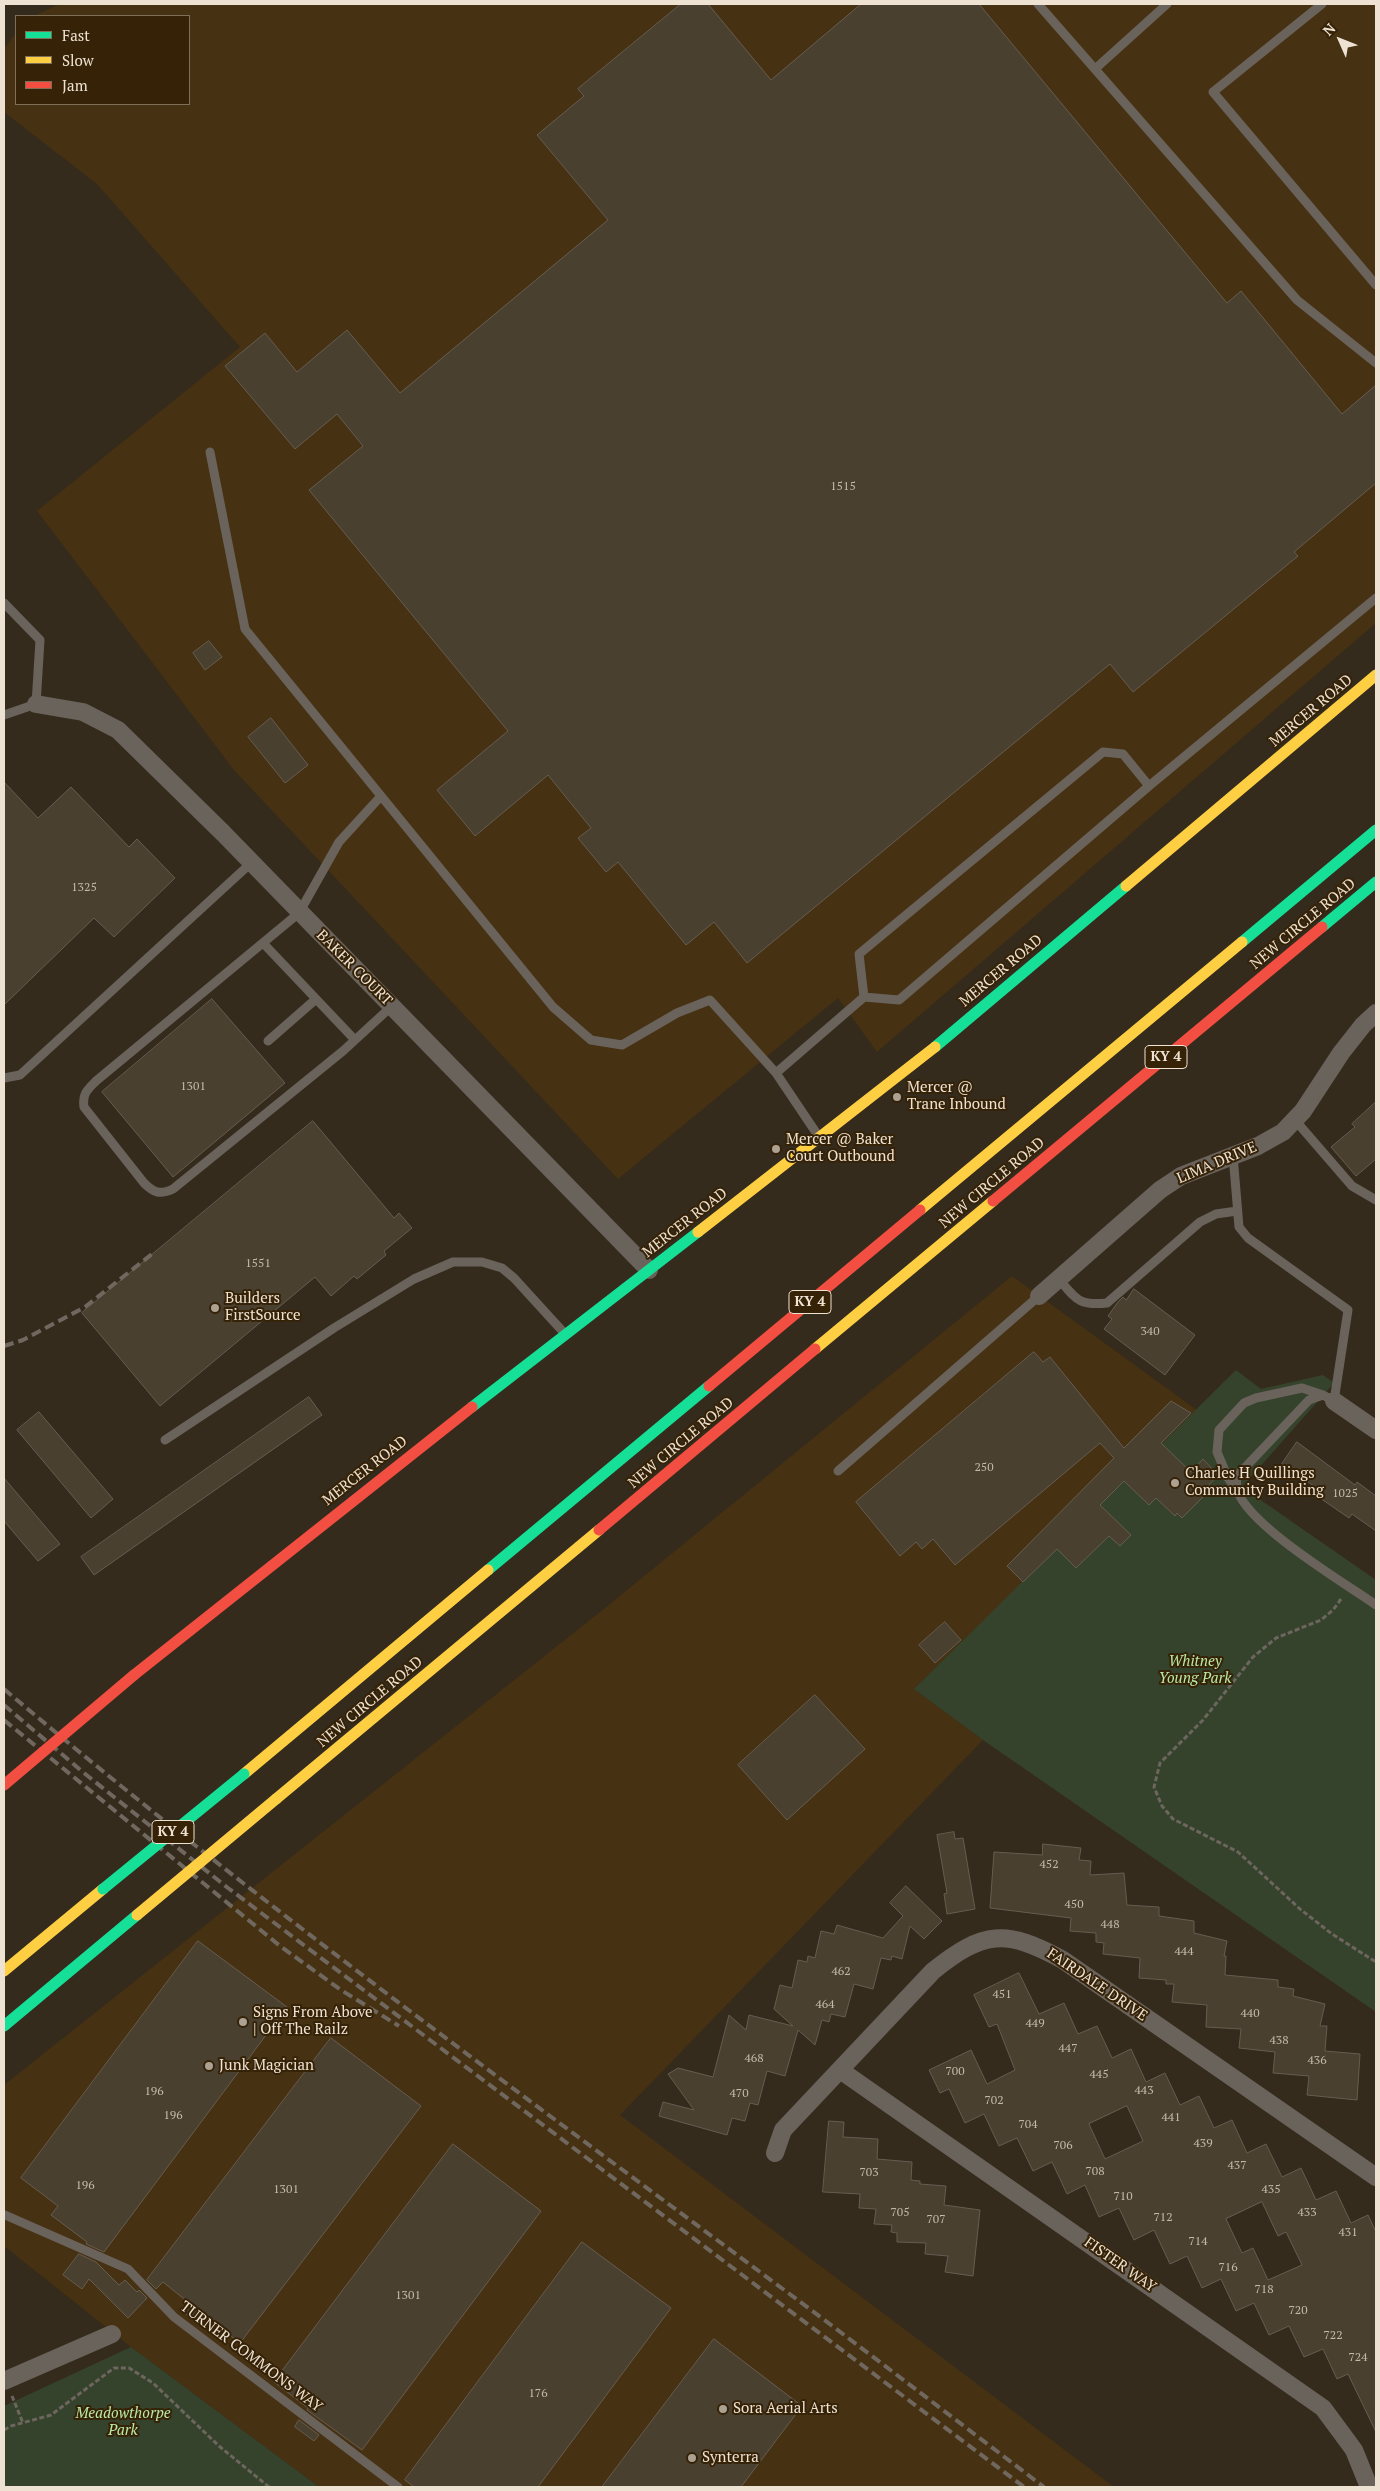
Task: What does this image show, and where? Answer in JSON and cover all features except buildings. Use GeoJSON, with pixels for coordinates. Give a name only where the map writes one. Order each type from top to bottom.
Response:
{"type":"FeatureCollection","features":[{"type":"Feature","properties":{"kind":"main road","name":"MERCER ROAD"},"geometry":{"type":"LineString","coordinates":[[4,1785],[134,1675],[367,1488],[926,1055],[1376,675]]}},
{"type":"Feature","properties":{"kind":"main road","name":"NEW CIRCLE ROAD"},"geometry":{"type":"LineString","coordinates":[[4,1971],[244,1774],[1376,830]]}},
{"type":"Feature","properties":{"kind":"main road","name":"NEW CIRCLE ROAD"},"geometry":{"type":"LineString","coordinates":[[4,2026],[1376,882]]}},
{"type":"Feature","properties":{"kind":"street","name":"BAKER COURT"},"geometry":{"type":"LineString","coordinates":[[36,704],[83,712],[118,730],[650,1270]]}},
{"type":"Feature","properties":{"kind":"street","name":"LIMA DRIVE"},"geometry":{"type":"LineString","coordinates":[[1039,1296],[1160,1190],[1181,1176],[1258,1146],[1283,1132],[1303,1111],[1341,1052],[1363,1025],[1376,1013]]}},
{"type":"Feature","properties":{"kind":"street"},"geometry":{"type":"LineString","coordinates":[[1328,1398],[1376,1430]]}},
{"type":"Feature","properties":{"kind":"street","name":"FAIRDALE DRIVE"},"geometry":{"type":"LineString","coordinates":[[776,2153],[783,2130],[933,1972],[955,1954],[976,1943],[996,1938],[1016,1939],[1033,1944],[1063,1960],[1376,2177]]}},
{"type":"Feature","properties":{"kind":"street","name":"FISTER WAY"},"geometry":{"type":"LineString","coordinates":[[840,2070],[1323,2408],[1354,2450],[1369,2487]]}},
{"type":"Feature","properties":{"kind":"street"},"geometry":{"type":"LineString","coordinates":[[5,2381],[112,2334]]}},
{"type":"Feature","properties":{"kind":"lane"},"geometry":{"type":"LineString","coordinates":[[1038,4],[1297,300],[1376,363]]}},
{"type":"Feature","properties":{"kind":"lane"},"geometry":{"type":"LineString","coordinates":[[1095,69],[1167,4]]}},
{"type":"Feature","properties":{"kind":"lane"},"geometry":{"type":"LineString","coordinates":[[1322,4],[1213,92],[1376,285]]}},
{"type":"Feature","properties":{"kind":"lane"},"geometry":{"type":"LineString","coordinates":[[210,452],[245,629],[553,1007],[592,1040],[622,1045],[677,1013],[710,1000],[776,1074],[819,1137]]}},
{"type":"Feature","properties":{"kind":"lane"},"geometry":{"type":"LineString","coordinates":[[776,1074],[864,998],[898,1000],[1149,786],[1376,598]]}},
{"type":"Feature","properties":{"kind":"lane"},"geometry":{"type":"LineString","coordinates":[[4,603],[40,640],[36,704],[4,715]]}},
{"type":"Feature","properties":{"kind":"lane"},"geometry":{"type":"LineString","coordinates":[[864,998],[859,954],[1103,752],[1123,754],[1149,786]]}},
{"type":"Feature","properties":{"kind":"lane"},"geometry":{"type":"LineString","coordinates":[[381,796],[339,842],[299,913],[86,1090],[82,1098],[84,1107],[144,1183],[153,1192],[163,1194],[173,1189],[355,1040],[392,1006]]}},
{"type":"Feature","properties":{"kind":"lane"},"geometry":{"type":"LineString","coordinates":[[4,1078],[20,1075],[251,863]]}},
{"type":"Feature","properties":{"kind":"lane"},"geometry":{"type":"LineString","coordinates":[[263,943],[355,1040]]}},
{"type":"Feature","properties":{"kind":"lane"},"geometry":{"type":"LineString","coordinates":[[268,1041],[316,999]]}},
{"type":"Feature","properties":{"kind":"lane"},"geometry":{"type":"LineString","coordinates":[[1294,1120],[1352,1186],[1376,1200]]}},
{"type":"Feature","properties":{"kind":"lane"},"geometry":{"type":"LineString","coordinates":[[1233,1155],[1239,1227],[1248,1238],[1348,1310],[1328,1398]]}},
{"type":"Feature","properties":{"kind":"lane"},"geometry":{"type":"LineString","coordinates":[[1058,1278],[1074,1297],[1088,1305],[1107,1303],[1200,1222],[1216,1214],[1237,1211]]}},
{"type":"Feature","properties":{"kind":"lane"},"geometry":{"type":"LineString","coordinates":[[165,1440],[334,1328],[414,1279],[453,1262],[482,1262],[502,1268],[514,1278],[566,1335]]}},
{"type":"Feature","properties":{"kind":"lane"},"geometry":{"type":"LineString","coordinates":[[838,1471],[1039,1296]]}},
{"type":"Feature","properties":{"kind":"lane"},"geometry":{"type":"LineString","coordinates":[[1328,1398],[1302,1388],[1256,1398],[1244,1403],[1219,1430],[1217,1452],[1228,1478],[1256,1517],[1279,1537],[1376,1605]]}},
{"type":"Feature","properties":{"kind":"lane"},"geometry":{"type":"LineString","coordinates":[[1238,1492],[1236,1477],[1309,1400],[1328,1398]]}},
{"type":"Feature","properties":{"kind":"lane","name":"TURNER COMMONS WAY"},"geometry":{"type":"LineString","coordinates":[[5,2215],[128,2269],[174,2317],[398,2487]]}},
{"type":"Feature","properties":{"kind":"path"},"geometry":{"type":"LineString","coordinates":[[1349,1586],[1333,1610],[1321,1620],[1276,1638],[1253,1657],[1203,1720],[1160,1764],[1154,1787],[1162,1806],[1173,1819],[1238,1852],[1300,1909],[1332,1934],[1376,1962]]}},
{"type":"Feature","properties":{"kind":"path"},"geometry":{"type":"LineString","coordinates":[[4,2430],[51,2415],[66,2406],[114,2368],[129,2368],[153,2383],[219,2446],[269,2487]]}},
{"type":"Feature","properties":{"kind":"path"},"geometry":{"type":"LineString","coordinates":[[5,2381],[23,2423]]}},
{"type":"Feature","properties":{"kind":"shaded area"},"geometry":{"type":"Polygon","coordinates":[[[59,4],[1376,4],[1376,623],[877,1052],[838,998],[618,1179],[234,770],[37,511],[240,347],[97,184],[4,112],[4,49],[15,34],[15,105],[190,105],[190,15],[36,15],[59,4]]]}},
{"type":"Feature","properties":{"kind":"shaded area"},"geometry":{"type":"Polygon","coordinates":[[[1012,1276],[1197,1410],[914,1689],[983,1740],[620,2115],[1114,2487],[319,2487],[131,2347],[4,2246],[4,2085],[605,1608],[1012,1276]]]}},
{"type":"Feature","properties":{"kind":"green space","name":"Whitney Young Park"},"geometry":{"type":"Polygon","coordinates":[[[1236,1370],[1261,1389],[1323,1375],[1334,1383],[1242,1487],[1376,1580],[1376,2012],[983,1740],[914,1689],[1236,1370]]]}},
{"type":"Feature","properties":{"kind":"green space","name":"Meadowthorpe Park"},"geometry":{"type":"Polygon","coordinates":[[[131,2347],[319,2487],[4,2487],[4,2406],[131,2347]]]}},
{"type":"Feature","properties":{"kind":"railway"},"geometry":{"type":"LineString","coordinates":[[4,1346],[23,1340],[85,1307],[152,1254]]}},
{"type":"Feature","properties":{"kind":"railway"},"geometry":{"type":"LineString","coordinates":[[4,1689],[283,1914],[832,2325],[1044,2487]]}},
{"type":"Feature","properties":{"kind":"railway"},"geometry":{"type":"LineString","coordinates":[[4,1705],[84,1773],[228,1888],[1024,2487]]}},
{"type":"Feature","properties":{"kind":"railway"},"geometry":{"type":"LineString","coordinates":[[4,1720],[280,1946],[341,1990],[399,2026]]}},
{"type":"Feature","properties":{"kind":"traffic: fast"},"geometry":{"type":"LineString","coordinates":[[1242,942],[1376,830]]}},
{"type":"Feature","properties":{"kind":"traffic: fast"},"geometry":{"type":"LineString","coordinates":[[1322,927],[1376,882]]}},
{"type":"Feature","properties":{"kind":"traffic: fast"},"geometry":{"type":"LineString","coordinates":[[935,1047],[1126,886]]}},
{"type":"Feature","properties":{"kind":"traffic: fast"},"geometry":{"type":"LineString","coordinates":[[472,1407],[698,1232]]}},
{"type":"Feature","properties":{"kind":"traffic: fast"},"geometry":{"type":"LineString","coordinates":[[488,1570],[709,1386]]}},
{"type":"Feature","properties":{"kind":"traffic: fast"},"geometry":{"type":"LineString","coordinates":[[103,1889],[244,1774]]}},
{"type":"Feature","properties":{"kind":"traffic: fast"},"geometry":{"type":"LineString","coordinates":[[4,2026],[137,1915]]}},
{"type":"Feature","properties":{"kind":"traffic: slow"},"geometry":{"type":"LineString","coordinates":[[1126,886],[1376,675]]}},
{"type":"Feature","properties":{"kind":"traffic: slow"},"geometry":{"type":"LineString","coordinates":[[920,1210],[1242,942]]}},
{"type":"Feature","properties":{"kind":"traffic: slow"},"geometry":{"type":"LineString","coordinates":[[698,1232],[935,1047]]}},
{"type":"Feature","properties":{"kind":"traffic: slow"},"geometry":{"type":"LineString","coordinates":[[815,1349],[993,1201]]}},
{"type":"Feature","properties":{"kind":"traffic: slow"},"geometry":{"type":"LineString","coordinates":[[276,1799],[599,1530]]}},
{"type":"Feature","properties":{"kind":"traffic: slow"},"geometry":{"type":"LineString","coordinates":[[244,1774],[488,1570]]}},
{"type":"Feature","properties":{"kind":"traffic: slow"},"geometry":{"type":"LineString","coordinates":[[137,1915],[276,1799]]}},
{"type":"Feature","properties":{"kind":"traffic: slow"},"geometry":{"type":"LineString","coordinates":[[4,1971],[103,1889]]}},
{"type":"Feature","properties":{"kind":"traffic: jam"},"geometry":{"type":"LineString","coordinates":[[993,1201],[1322,927]]}},
{"type":"Feature","properties":{"kind":"traffic: jam"},"geometry":{"type":"LineString","coordinates":[[709,1386],[920,1210]]}},
{"type":"Feature","properties":{"kind":"traffic: jam"},"geometry":{"type":"LineString","coordinates":[[599,1530],[815,1349]]}},
{"type":"Feature","properties":{"kind":"traffic: jam"},"geometry":{"type":"LineString","coordinates":[[134,1675],[472,1407]]}},
{"type":"Feature","properties":{"kind":"traffic: jam"},"geometry":{"type":"LineString","coordinates":[[4,1785],[134,1675]]}},
{"type":"Feature","properties":{"kind":"place","name":"Mercer @ Trane Inbound"},"geometry":{"type":"Point","coordinates":[897,1097]}},
{"type":"Feature","properties":{"kind":"place","name":"Mercer @ Baker Court Outbound"},"geometry":{"type":"Point","coordinates":[776,1149]}},
{"type":"Feature","properties":{"kind":"place","name":"Builders FirstSource"},"geometry":{"type":"Point","coordinates":[215,1308]}},
{"type":"Feature","properties":{"kind":"place","name":"Charles H Quillings Community Building"},"geometry":{"type":"Point","coordinates":[1175,1483]}},
{"type":"Feature","properties":{"kind":"place","name":"Signs From Above | Off The Railz"},"geometry":{"type":"Point","coordinates":[243,2022]}},
{"type":"Feature","properties":{"kind":"place","name":"Junk Magician"},"geometry":{"type":"Point","coordinates":[209,2066]}},
{"type":"Feature","properties":{"kind":"place","name":"Sora Aerial Arts"},"geometry":{"type":"Point","coordinates":[723,2409]}},
{"type":"Feature","properties":{"kind":"place","name":"Synterra"},"geometry":{"type":"Point","coordinates":[692,2458]}}]}
